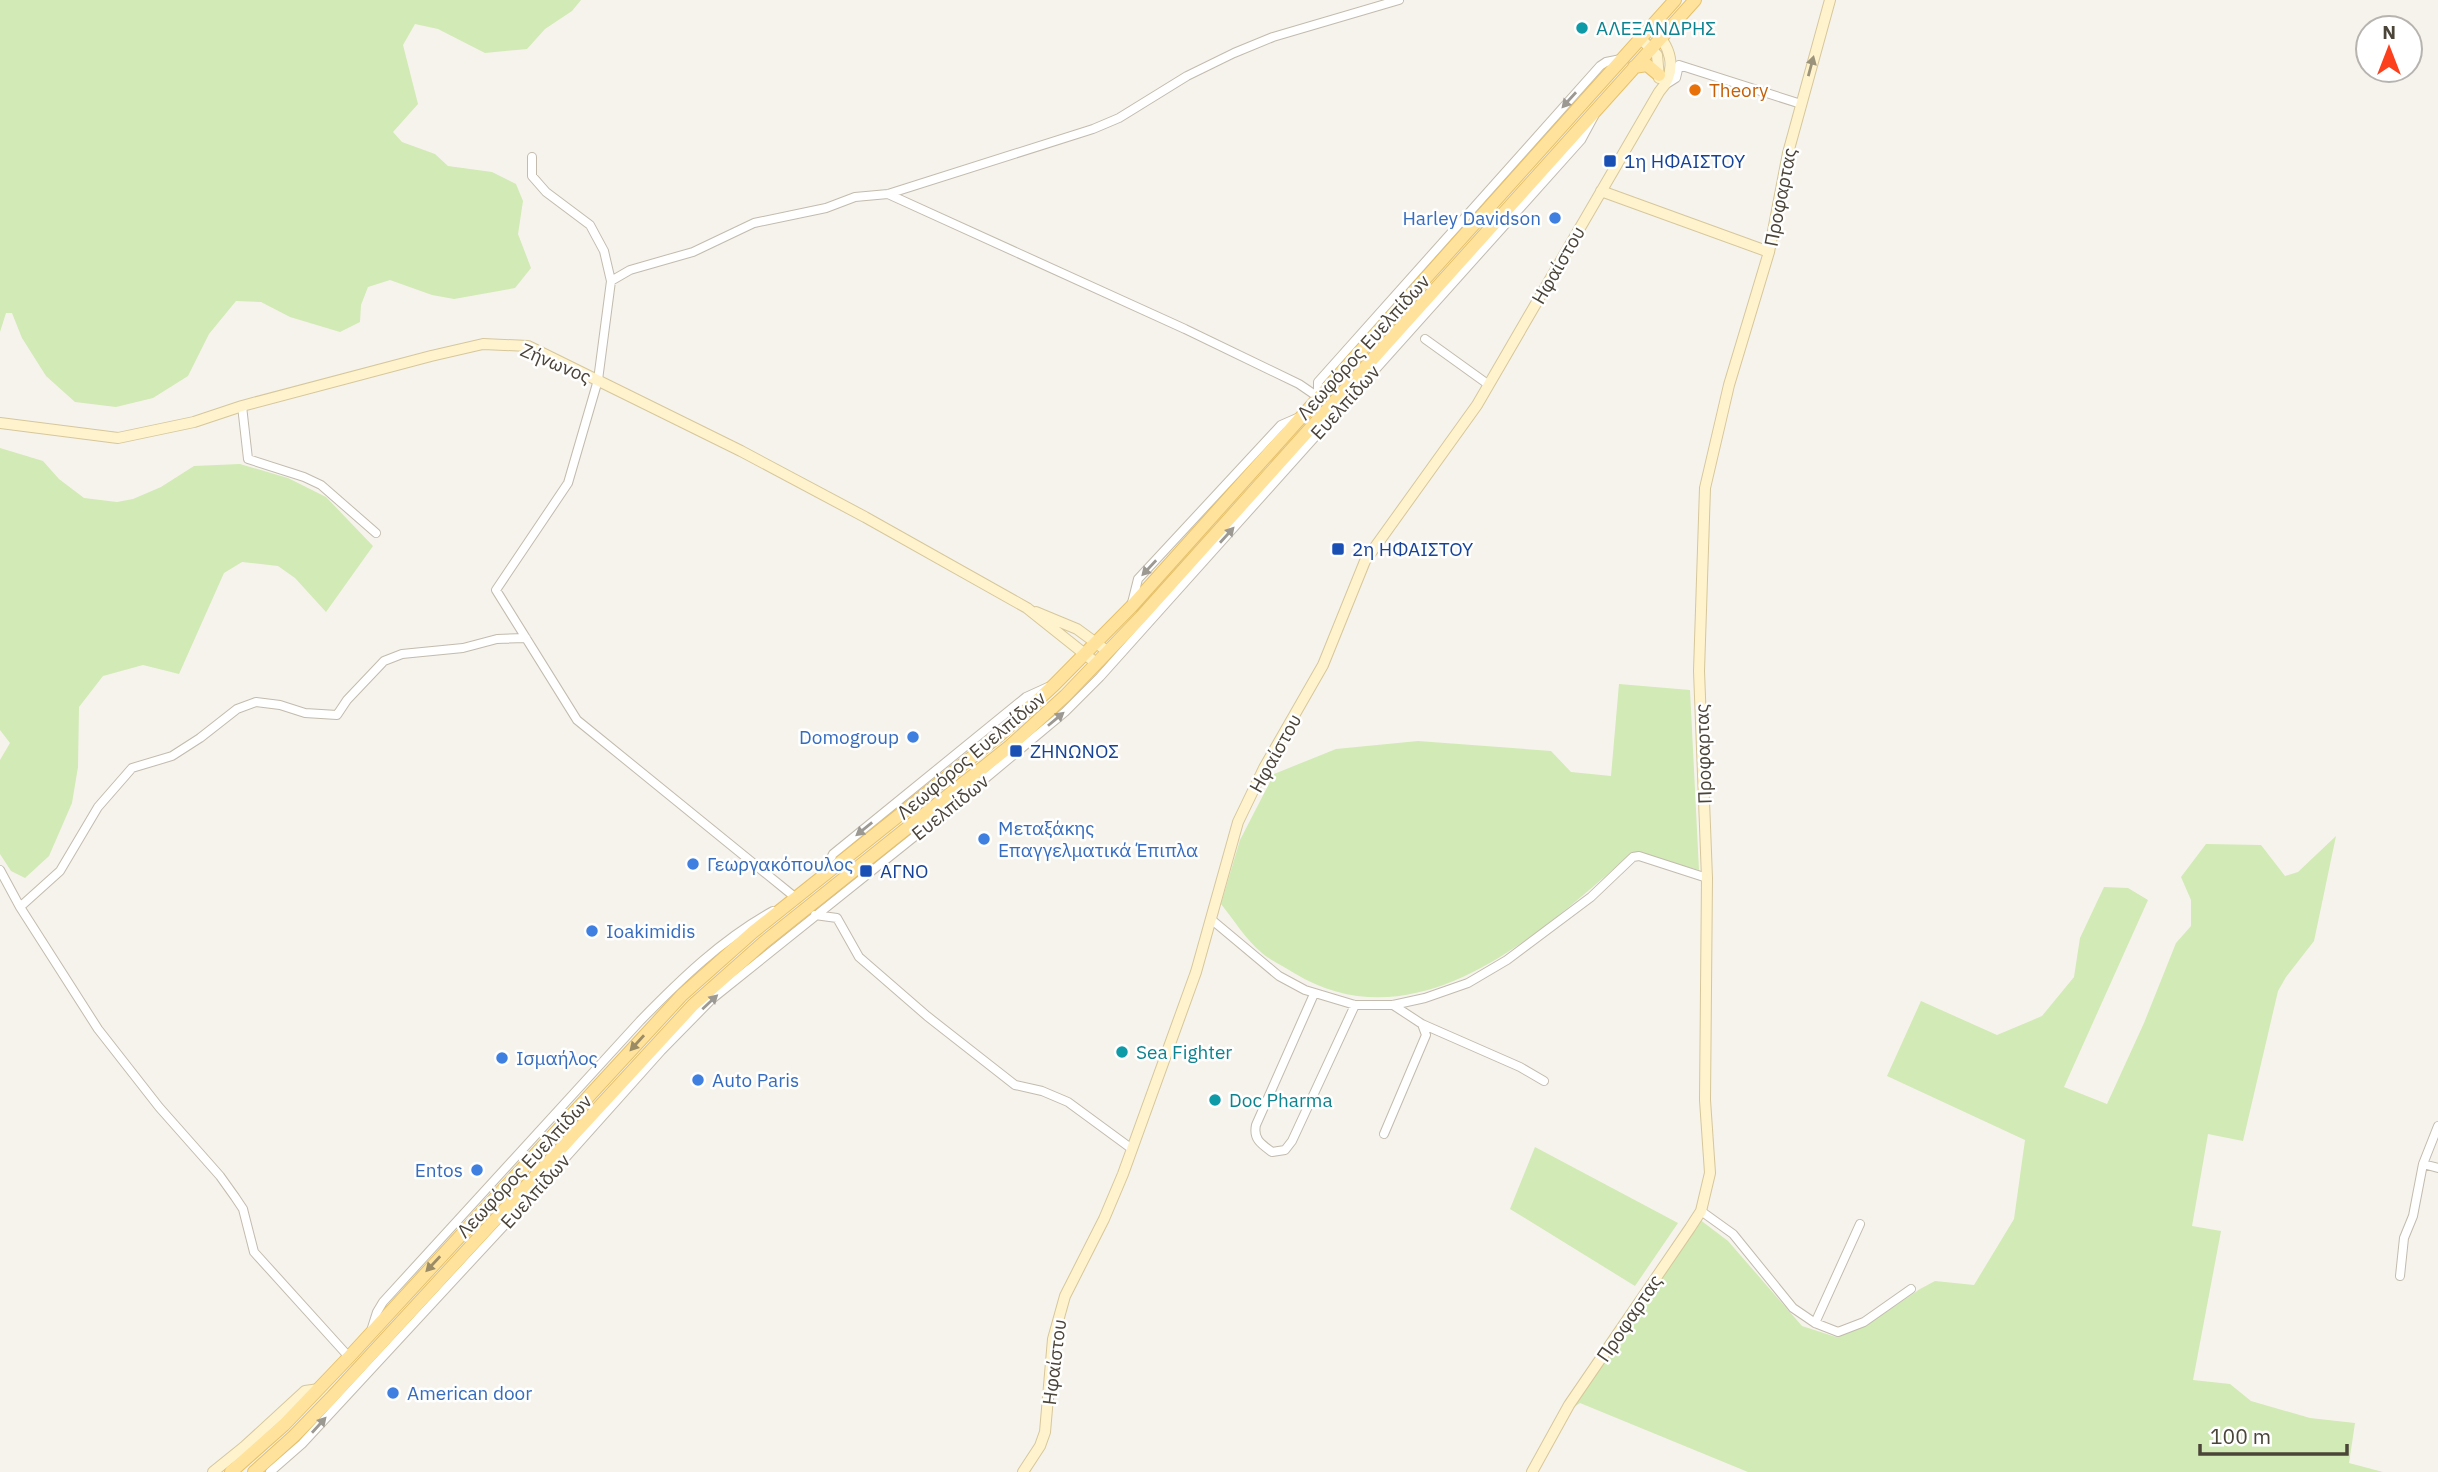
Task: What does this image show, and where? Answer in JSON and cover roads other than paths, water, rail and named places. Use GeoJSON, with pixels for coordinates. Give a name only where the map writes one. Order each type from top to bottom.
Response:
{"type":"FeatureCollection","features":[{"type":"Feature","properties":{"kind":"main road","name":"Λεωφόρος Ευελπίδων"},"geometry":{"type":"LineString","coordinates":[[231,1472],[284,1425],[349,1357],[587,1089],[716,963],[965,764],[1054,685],[1130,607],[1220,499],[1300,417],[1675,0]]}},
{"type":"Feature","properties":{"kind":"main road","name":"Λεωφόρος Ευελπίδων"},"geometry":{"type":"LineString","coordinates":[[254,1472],[298,1440],[522,1199],[625,1084],[669,1029],[726,974],[941,808],[1040,719],[1179,582],[1695,0]]}},
{"type":"Feature","properties":{"kind":"main road"},"geometry":{"type":"LineString","coordinates":[[1634,67],[1647,65],[1661,84]]}},
{"type":"Feature","properties":{"kind":"street"},"geometry":{"type":"LineString","coordinates":[[611,281],[630,270],[693,252],[754,223],[826,208],[855,197],[888,194],[1093,129],[1119,118],[1187,76],[1234,52],[1273,37],[1399,0]]}},
{"type":"Feature","properties":{"kind":"street","name":"Προφαρτας"},"geometry":{"type":"LineString","coordinates":[[1532,1472],[1569,1405],[1700,1211],[1710,1173],[1705,1100],[1707,878],[1699,671],[1705,488],[1729,386],[1769,252],[1788,153],[1830,0]]}},
{"type":"Feature","properties":{"kind":"street"},"geometry":{"type":"LineString","coordinates":[[1650,27],[1666,32]]}},
{"type":"Feature","properties":{"kind":"street","name":"Ηφαίστου"},"geometry":{"type":"LineString","coordinates":[[1023,1472],[1045,1432],[1053,1343],[1065,1296],[1109,1209],[1132,1149],[1196,972],[1238,822],[1264,768],[1323,665],[1365,561],[1477,405],[1661,84],[1670,67],[1666,32]]}},
{"type":"Feature","properties":{"kind":"street"},"geometry":{"type":"LineString","coordinates":[[1640,38],[1657,55],[1661,84],[1676,78],[1679,65],[1801,104]]}},
{"type":"Feature","properties":{"kind":"street"},"geometry":{"type":"LineString","coordinates":[[532,157],[532,176],[546,192],[590,225],[604,251],[611,281],[598,380],[568,483],[496,590],[578,720],[796,898]]}},
{"type":"Feature","properties":{"kind":"street"},"geometry":{"type":"LineString","coordinates":[[1601,191],[1769,252]]}},
{"type":"Feature","properties":{"kind":"street"},"geometry":{"type":"LineString","coordinates":[[888,194],[1185,329],[1299,384],[1318,397]]}},
{"type":"Feature","properties":{"kind":"street"},"geometry":{"type":"LineString","coordinates":[[1425,339],[1489,385]]}},
{"type":"Feature","properties":{"kind":"street","name":"Ζήνωνος"},"geometry":{"type":"LineString","coordinates":[[0,423],[118,438],[180,425],[483,344],[528,346],[824,495],[1027,608]]}},
{"type":"Feature","properties":{"kind":"street"},"geometry":{"type":"LineString","coordinates":[[243,406],[247,459],[321,485],[376,533]]}},
{"type":"Feature","properties":{"kind":"street","name":"Ευελπίδων"},"geometry":{"type":"LineString","coordinates":[[625,1084],[712,999],[941,808],[1065,712],[1100,677],[1179,582]]}},
{"type":"Feature","properties":{"kind":"street"},"geometry":{"type":"LineString","coordinates":[[1027,608],[1077,629],[1107,651]]}},
{"type":"Feature","properties":{"kind":"street"},"geometry":{"type":"LineString","coordinates":[[1027,608],[1096,663]]}},
{"type":"Feature","properties":{"kind":"street"},"geometry":{"type":"LineString","coordinates":[[20,907],[60,871],[98,807],[132,768],[172,756],[201,738],[237,709],[256,702],[280,705],[305,713],[337,715],[347,700],[384,661],[402,654],[463,648],[498,639],[526,638]]}},
{"type":"Feature","properties":{"kind":"street"},"geometry":{"type":"LineString","coordinates":[[1212,920],[1279,976],[1314,994],[1355,1004],[1394,1004],[1425,998],[1468,983],[1507,960],[1591,897],[1633,857],[1639,856],[1707,878]]}},
{"type":"Feature","properties":{"kind":"street"},"geometry":{"type":"LineString","coordinates":[[0,870],[20,907],[98,1029],[159,1107],[220,1176],[243,1209],[254,1252],[349,1357]]}},
{"type":"Feature","properties":{"kind":"street"},"geometry":{"type":"LineString","coordinates":[[815,915],[837,918],[859,957],[927,1016],[1015,1085],[1042,1091],[1068,1102],[1132,1149]]}},
{"type":"Feature","properties":{"kind":"street"},"geometry":{"type":"LineString","coordinates":[[1314,994],[1256,1125],[1254,1133],[1259,1143],[1272,1152],[1285,1150],[1292,1141],[1355,1004]]}},
{"type":"Feature","properties":{"kind":"street"},"geometry":{"type":"LineString","coordinates":[[1394,1004],[1422,1024],[1489,1053],[1544,1082]]}},
{"type":"Feature","properties":{"kind":"street"},"geometry":{"type":"LineString","coordinates":[[1384,1134],[1422,1049],[1426,1035],[1422,1024]]}},
{"type":"Feature","properties":{"kind":"street"},"geometry":{"type":"LineString","coordinates":[[2400,1276],[2404,1238],[2413,1216],[2423,1164],[2438,1126]]}},
{"type":"Feature","properties":{"kind":"street"},"geometry":{"type":"LineString","coordinates":[[2423,1164],[2438,1168]]}},
{"type":"Feature","properties":{"kind":"street"},"geometry":{"type":"LineString","coordinates":[[1700,1211],[1733,1234],[1793,1308],[1815,1323],[1838,1332],[1864,1322],[1912,1289]]}},
{"type":"Feature","properties":{"kind":"street"},"geometry":{"type":"LineString","coordinates":[[1815,1323],[1860,1224]]}},
{"type":"Feature","properties":{"kind":"street"},"geometry":{"type":"LineString","coordinates":[[217,1471],[305,1391],[319,1389]]}},
{"type":"Feature","properties":{"kind":"street"},"geometry":{"type":"LineString","coordinates":[[270,1472],[298,1440]]}},
{"type":"Feature","properties":{"kind":"place","name":"ΑΛΕΞΑΝΔΡΗΣ"},"geometry":{"type":"Point","coordinates":[1582,28]}},
{"type":"Feature","properties":{"kind":"place","name":"Theory"},"geometry":{"type":"Point","coordinates":[1695,90]}},
{"type":"Feature","properties":{"kind":"place","name":"1η ΗΦΑΙΣΤΟΥ"},"geometry":{"type":"Point","coordinates":[1610,161]}},
{"type":"Feature","properties":{"kind":"place","name":"Harley Davidson"},"geometry":{"type":"Point","coordinates":[1555,218]}},
{"type":"Feature","properties":{"kind":"place","name":"2η ΗΦΑΙΣΤΟΥ"},"geometry":{"type":"Point","coordinates":[1338,549]}},
{"type":"Feature","properties":{"kind":"place","name":"Domogroup"},"geometry":{"type":"Point","coordinates":[913,737]}},
{"type":"Feature","properties":{"kind":"place","name":"ΖΗΝΩΝΟΣ"},"geometry":{"type":"Point","coordinates":[1016,751]}},
{"type":"Feature","properties":{"kind":"place","name":"Μεταξάκης Επαγγελματικά Έπιπλα"},"geometry":{"type":"Point","coordinates":[984,839]}},
{"type":"Feature","properties":{"kind":"place","name":"Γεωργακόπουλος"},"geometry":{"type":"Point","coordinates":[693,864]}},
{"type":"Feature","properties":{"kind":"place","name":"ΑΓΝΟ"},"geometry":{"type":"Point","coordinates":[866,871]}},
{"type":"Feature","properties":{"kind":"place","name":"Ioakimidis"},"geometry":{"type":"Point","coordinates":[592,931]}},
{"type":"Feature","properties":{"kind":"place","name":"Sea Fighter"},"geometry":{"type":"Point","coordinates":[1122,1052]}},
{"type":"Feature","properties":{"kind":"place","name":"Ισμαήλος"},"geometry":{"type":"Point","coordinates":[502,1058]}},
{"type":"Feature","properties":{"kind":"place","name":"Auto Paris"},"geometry":{"type":"Point","coordinates":[698,1080]}},
{"type":"Feature","properties":{"kind":"place","name":"Doc Pharma"},"geometry":{"type":"Point","coordinates":[1215,1100]}},
{"type":"Feature","properties":{"kind":"place","name":"Entos"},"geometry":{"type":"Point","coordinates":[477,1170]}},
{"type":"Feature","properties":{"kind":"place","name":"American door"},"geometry":{"type":"Point","coordinates":[393,1393]}}]}
